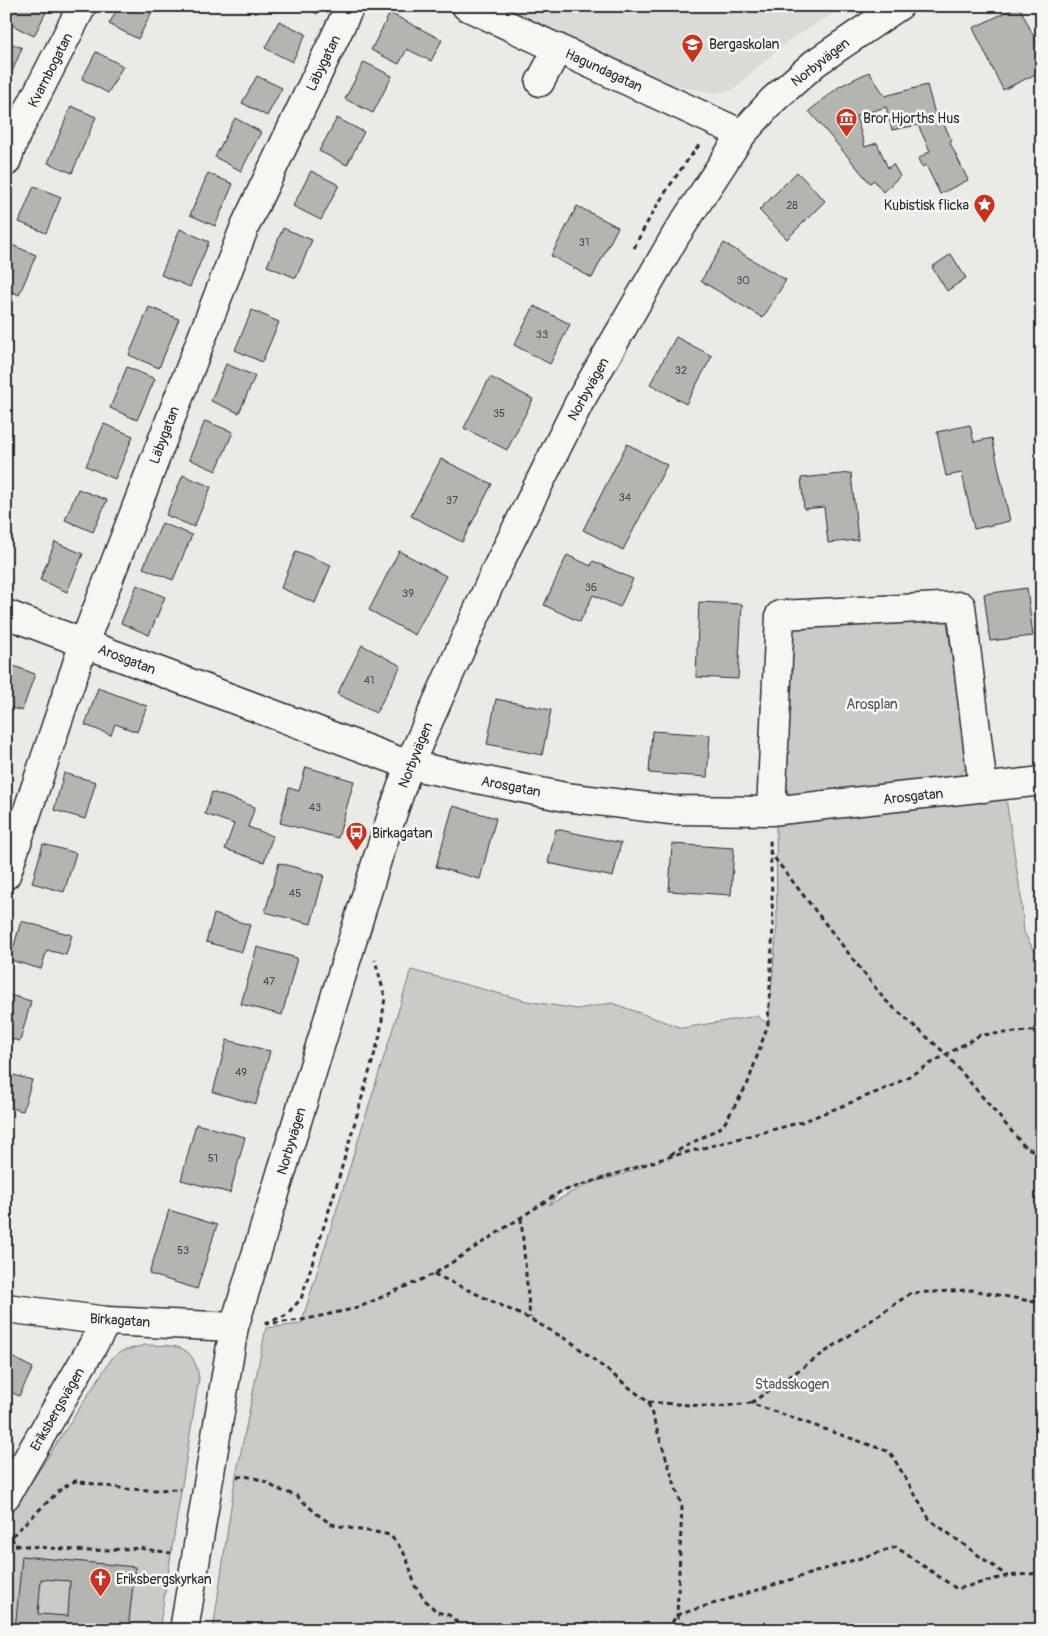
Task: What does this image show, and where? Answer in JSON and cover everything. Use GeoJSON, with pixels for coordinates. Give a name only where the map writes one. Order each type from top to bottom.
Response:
{"type":"FeatureCollection","features":[{"type":"Feature","properties":{"kind":"street","name":"Kvarnbogatan"},"geometry":{"type":"LineString","coordinates":[[6,162],[16,135],[82,6]]}},
{"type":"Feature","properties":{"kind":"street","name":"Läbygatan"},"geometry":{"type":"LineString","coordinates":[[6,875],[84,643],[245,226],[350,6]]}},
{"type":"Feature","properties":{"kind":"street","name":"Hagundagatan"},"geometry":{"type":"LineString","coordinates":[[466,6],[742,134]]}},
{"type":"Feature","properties":{"kind":"street","name":"Norbyvägen"},"geometry":{"type":"LineString","coordinates":[[184,1630],[246,1326],[377,860],[409,765],[495,572],[579,403],[676,235],[742,134],[773,100],[815,63],[899,6]]}},
{"type":"Feature","properties":{"kind":"street"},"geometry":{"type":"LineString","coordinates":[[540,82],[558,48]]}},
{"type":"Feature","properties":{"kind":"street"},"geometry":{"type":"LineString","coordinates":[[771,811],[780,615],[961,606],[983,788]]}},
{"type":"Feature","properties":{"kind":"street","name":"Arosgatan"},"geometry":{"type":"LineString","coordinates":[[6,614],[409,765],[575,798],[671,810],[771,811],[1042,781]]}},
{"type":"Feature","properties":{"kind":"street","name":"Birkagatan"},"geometry":{"type":"LineString","coordinates":[[6,1308],[107,1321],[246,1326]]}},
{"type":"Feature","properties":{"kind":"street","name":"Eriksbergsvägen"},"geometry":{"type":"LineString","coordinates":[[6,1496],[107,1321]]}},
{"type":"Feature","properties":{"kind":"path"},"geometry":{"type":"LineString","coordinates":[[665,1158],[723,1126],[748,1083],[768,1024],[773,926],[769,851],[771,811]]}},
{"type":"Feature","properties":{"kind":"path"},"geometry":{"type":"LineString","coordinates":[[769,851],[884,999],[946,1054],[1025,1147],[1042,1154]]}},
{"type":"Feature","properties":{"kind":"path"},"geometry":{"type":"LineString","coordinates":[[246,1326],[285,1316],[300,1299],[380,1035],[385,998],[372,951]]}},
{"type":"Feature","properties":{"kind":"path"},"geometry":{"type":"LineString","coordinates":[[246,1326],[302,1320],[357,1308],[434,1274],[560,1192],[665,1158],[802,1122],[892,1086],[980,1035],[1042,1030]]}},
{"type":"Feature","properties":{"kind":"path"},"geometry":{"type":"LineString","coordinates":[[521,1218],[530,1319]]}},
{"type":"Feature","properties":{"kind":"path"},"geometry":{"type":"LineString","coordinates":[[434,1274],[530,1319],[571,1342],[648,1402],[682,1507],[677,1615],[682,1630]]}},
{"type":"Feature","properties":{"kind":"path"},"geometry":{"type":"LineString","coordinates":[[750,1403],[911,1292],[972,1290],[1042,1305]]}},
{"type":"Feature","properties":{"kind":"path"},"geometry":{"type":"LineString","coordinates":[[648,1402],[717,1406],[750,1403],[890,1452],[930,1520],[1007,1576]]}},
{"type":"Feature","properties":{"kind":"path"},"geometry":{"type":"LineString","coordinates":[[228,1477],[244,1476],[262,1480],[277,1489],[297,1496],[316,1514],[331,1524],[390,1535],[404,1551],[416,1586],[425,1600],[438,1612],[450,1615],[466,1630]]}},
{"type":"Feature","properties":{"kind":"path"},"geometry":{"type":"LineString","coordinates":[[12,1536],[61,1489],[75,1481],[126,1489],[184,1489]]}},
{"type":"Feature","properties":{"kind":"path"},"geometry":{"type":"LineString","coordinates":[[6,1531],[12,1536],[14,1545],[88,1551],[139,1548],[173,1553]]}},
{"type":"Feature","properties":{"kind":"path"},"geometry":{"type":"LineString","coordinates":[[667,1630],[677,1615],[896,1547],[957,1589],[1007,1576],[1042,1573]]}},
{"type":"Feature","properties":{"kind":"shaded area","name":"Bergaskolan"},"geometry":{"type":"Polygon","coordinates":[[[494,6],[846,6],[789,40],[731,91],[713,93],[678,86],[494,6]]]}},
{"type":"Feature","properties":{"kind":"green space","name":"Arosplan"},"geometry":{"type":"Polygon","coordinates":[[[946,615],[967,766],[957,779],[794,795],[780,790],[787,626],[946,615]]]}},
{"type":"Feature","properties":{"kind":"green space","name":"Stadsskogen"},"geometry":{"type":"Polygon","coordinates":[[[1006,799],[1021,897],[1024,932],[1034,951],[1042,951],[1042,1630],[213,1630],[234,1486],[266,1328],[301,1324],[411,970],[527,1001],[577,1009],[612,1003],[682,1028],[757,1016],[768,1024],[777,926],[776,820],[1006,799]],[[648,1163],[560,1192],[549,1205],[586,1185],[629,1172],[648,1163]]]}},
{"type":"Feature","properties":{"kind":"green space"},"geometry":{"type":"Polygon","coordinates":[[[145,1345],[181,1348],[192,1358],[199,1378],[159,1630],[6,1630],[6,1517],[12,1512],[112,1358],[122,1351],[145,1345]]]}},
{"type":"Feature","properties":{"kind":"building"},"geometry":{"type":"Polygon","coordinates":[[[6,6],[40,6],[47,10],[34,36],[6,22],[6,6]]]}},
{"type":"Feature","properties":{"kind":"building"},"geometry":{"type":"Polygon","coordinates":[[[119,6],[155,6],[138,39],[109,24],[119,6]]]}},
{"type":"Feature","properties":{"kind":"building"},"geometry":{"type":"Polygon","coordinates":[[[302,6],[321,6],[317,14],[302,6]]]}},
{"type":"Feature","properties":{"kind":"building"},"geometry":{"type":"Polygon","coordinates":[[[1019,6],[1042,53],[1042,71],[1003,90],[973,28],[1019,6]]]}},
{"type":"Feature","properties":{"kind":"building"},"geometry":{"type":"Polygon","coordinates":[[[390,13],[442,40],[431,61],[407,49],[399,64],[371,50],[390,13]]]}},
{"type":"Feature","properties":{"kind":"building"},"geometry":{"type":"Polygon","coordinates":[[[279,21],[306,34],[292,62],[265,48],[279,21]]]}},
{"type":"Feature","properties":{"kind":"building"},"geometry":{"type":"Polygon","coordinates":[[[6,41],[22,48],[6,86],[6,41]]]}},
{"type":"Feature","properties":{"kind":"building"},"geometry":{"type":"Polygon","coordinates":[[[96,52],[123,66],[108,93],[82,79],[96,52]]]}},
{"type":"Feature","properties":{"kind":"building"},"geometry":{"type":"Polygon","coordinates":[[[364,62],[392,76],[373,113],[345,99],[364,62]]]}},
{"type":"Feature","properties":{"kind":"building","name":"Bror Hjorths Hus"},"geometry":{"type":"Polygon","coordinates":[[[869,72],[885,96],[927,85],[935,114],[938,112],[952,141],[950,143],[968,180],[940,194],[926,165],[922,167],[918,159],[930,151],[918,125],[892,130],[886,107],[856,116],[865,147],[877,143],[888,168],[893,164],[900,176],[883,192],[874,180],[870,183],[809,111],[840,86],[869,72]]]}},
{"type":"Feature","properties":{"kind":"building"},"geometry":{"type":"Polygon","coordinates":[[[257,76],[282,88],[267,116],[242,103],[257,76]]]}},
{"type":"Feature","properties":{"kind":"building"},"geometry":{"type":"Polygon","coordinates":[[[71,106],[96,117],[72,173],[48,163],[71,106]]]}},
{"type":"Feature","properties":{"kind":"building"},"geometry":{"type":"Polygon","coordinates":[[[235,118],[261,132],[241,171],[215,157],[235,118]]]}},
{"type":"Feature","properties":{"kind":"building"},"geometry":{"type":"Polygon","coordinates":[[[337,118],[364,132],[347,165],[319,151],[337,118]]]}},
{"type":"Feature","properties":{"kind":"building"},"geometry":{"type":"Polygon","coordinates":[[[311,171],[339,185],[321,220],[293,206],[311,171]]]}},
{"type":"Feature","properties":{"kind":"building"},"geometry":{"type":"Polygon","coordinates":[[[797,172],[825,201],[787,239],[759,210],[797,172]]]}},
{"type":"Feature","properties":{"kind":"building"},"geometry":{"type":"Polygon","coordinates":[[[208,173],[233,184],[215,226],[190,215],[208,173]]]}},
{"type":"Feature","properties":{"kind":"building"},"geometry":{"type":"Polygon","coordinates":[[[34,186],[61,197],[46,233],[19,222],[34,186]]]}},
{"type":"Feature","properties":{"kind":"building"},"geometry":{"type":"Polygon","coordinates":[[[577,206],[618,227],[592,278],[551,256],[577,206]]]}},
{"type":"Feature","properties":{"kind":"building"},"geometry":{"type":"Polygon","coordinates":[[[283,228],[312,240],[296,278],[267,266],[283,228]]]}},
{"type":"Feature","properties":{"kind":"building"},"geometry":{"type":"Polygon","coordinates":[[[180,229],[209,242],[190,287],[161,275],[180,229]]]}},
{"type":"Feature","properties":{"kind":"building"},"geometry":{"type":"Polygon","coordinates":[[[7,243],[36,255],[19,295],[6,289],[7,243]]]}},
{"type":"Feature","properties":{"kind":"building"},"geometry":{"type":"Polygon","coordinates":[[[724,243],[786,280],[763,318],[701,281],[724,243]]]}},
{"type":"Feature","properties":{"kind":"building"},"geometry":{"type":"Polygon","coordinates":[[[951,254],[966,278],[947,291],[932,267],[951,254]]]}},
{"type":"Feature","properties":{"kind":"building"},"geometry":{"type":"Polygon","coordinates":[[[534,306],[570,324],[550,364],[514,345],[534,306]]]}},
{"type":"Feature","properties":{"kind":"building"},"geometry":{"type":"Polygon","coordinates":[[[149,307],[179,319],[159,368],[129,355],[149,307]]]}},
{"type":"Feature","properties":{"kind":"building"},"geometry":{"type":"Polygon","coordinates":[[[252,310],[279,322],[262,362],[235,350],[252,310]]]}},
{"type":"Feature","properties":{"kind":"building"},"geometry":{"type":"Polygon","coordinates":[[[676,337],[712,356],[686,404],[650,384],[676,337]]]}},
{"type":"Feature","properties":{"kind":"building"},"geometry":{"type":"Polygon","coordinates":[[[226,364],[255,376],[239,413],[211,401],[226,364]]]}},
{"type":"Feature","properties":{"kind":"building"},"geometry":{"type":"Polygon","coordinates":[[[127,367],[155,379],[137,420],[110,408],[127,367]]]}},
{"type":"Feature","properties":{"kind":"building"},"geometry":{"type":"Polygon","coordinates":[[[490,377],[533,399],[507,450],[464,428],[490,377]]]}},
{"type":"Feature","properties":{"kind":"building"},"geometry":{"type":"Polygon","coordinates":[[[205,421],[233,432],[216,471],[189,459],[205,421]]]}},
{"type":"Feature","properties":{"kind":"building"},"geometry":{"type":"Polygon","coordinates":[[[104,424],[133,436],[115,479],[86,466],[104,424]]]}},
{"type":"Feature","properties":{"kind":"building"},"geometry":{"type":"Polygon","coordinates":[[[970,425],[974,442],[992,438],[1010,521],[974,529],[962,473],[946,476],[937,432],[970,425]]]}},
{"type":"Feature","properties":{"kind":"building"},"geometry":{"type":"Polygon","coordinates":[[[627,444],[667,465],[623,550],[583,530],[627,444]]]}},
{"type":"Feature","properties":{"kind":"building"},"geometry":{"type":"Polygon","coordinates":[[[441,459],[492,484],[462,542],[411,516],[441,459]]]}},
{"type":"Feature","properties":{"kind":"building"},"geometry":{"type":"Polygon","coordinates":[[[851,473],[858,540],[828,543],[824,507],[804,509],[801,478],[851,473]]]}},
{"type":"Feature","properties":{"kind":"building"},"geometry":{"type":"Polygon","coordinates":[[[183,475],[211,487],[194,527],[166,515],[183,475]]]}},
{"type":"Feature","properties":{"kind":"building"},"geometry":{"type":"Polygon","coordinates":[[[78,489],[107,500],[93,532],[65,520],[78,489]]]}},
{"type":"Feature","properties":{"kind":"building"},"geometry":{"type":"Polygon","coordinates":[[[162,523],[192,535],[173,580],[143,568],[162,523]]]}},
{"type":"Feature","properties":{"kind":"building"},"geometry":{"type":"Polygon","coordinates":[[[55,542],[83,554],[67,592],[40,580],[55,542]]]}},
{"type":"Feature","properties":{"kind":"building"},"geometry":{"type":"Polygon","coordinates":[[[296,551],[331,565],[315,603],[281,588],[296,551]]]}},
{"type":"Feature","properties":{"kind":"building"},"geometry":{"type":"Polygon","coordinates":[[[399,551],[446,576],[415,635],[369,610],[399,551]]]}},
{"type":"Feature","properties":{"kind":"building"},"geometry":{"type":"Polygon","coordinates":[[[567,555],[591,566],[593,561],[633,579],[620,607],[593,595],[580,622],[544,605],[567,555]]]}},
{"type":"Feature","properties":{"kind":"building"},"geometry":{"type":"Polygon","coordinates":[[[137,585],[165,597],[149,635],[121,623],[137,585]]]}},
{"type":"Feature","properties":{"kind":"building"},"geometry":{"type":"Polygon","coordinates":[[[1027,588],[1033,636],[990,641],[984,594],[1027,588]]]}},
{"type":"Feature","properties":{"kind":"building"},"geometry":{"type":"Polygon","coordinates":[[[699,602],[742,604],[738,679],[696,677],[699,602]]]}},
{"type":"Feature","properties":{"kind":"building"},"geometry":{"type":"Polygon","coordinates":[[[362,645],[401,666],[376,713],[337,694],[362,645]]]}},
{"type":"Feature","properties":{"kind":"building"},"geometry":{"type":"Polygon","coordinates":[[[6,663],[35,674],[22,711],[6,706],[6,663]]]}},
{"type":"Feature","properties":{"kind":"building"},"geometry":{"type":"Polygon","coordinates":[[[98,688],[147,706],[137,732],[115,724],[111,735],[85,725],[98,688]]]}},
{"type":"Feature","properties":{"kind":"building"},"geometry":{"type":"Polygon","coordinates":[[[496,699],[551,710],[542,755],[487,744],[496,699]]]}},
{"type":"Feature","properties":{"kind":"building"},"geometry":{"type":"Polygon","coordinates":[[[652,731],[710,735],[707,777],[649,773],[652,731]]]}},
{"type":"Feature","properties":{"kind":"building"},"geometry":{"type":"Polygon","coordinates":[[[306,767],[354,781],[338,838],[280,823],[289,788],[299,791],[306,767]]]}},
{"type":"Feature","properties":{"kind":"building"},"geometry":{"type":"Polygon","coordinates":[[[64,773],[96,782],[85,819],[54,810],[64,773]]]}},
{"type":"Feature","properties":{"kind":"building"},"geometry":{"type":"Polygon","coordinates":[[[212,792],[255,807],[248,827],[273,836],[264,862],[225,849],[234,824],[205,814],[212,792]]]}},
{"type":"Feature","properties":{"kind":"building"},"geometry":{"type":"Polygon","coordinates":[[[453,806],[496,818],[480,879],[436,867],[453,806]]]}},
{"type":"Feature","properties":{"kind":"building"},"geometry":{"type":"Polygon","coordinates":[[[556,829],[621,843],[613,877],[548,863],[556,829]]]}},
{"type":"Feature","properties":{"kind":"building"},"geometry":{"type":"Polygon","coordinates":[[[43,844],[76,853],[64,892],[32,883],[43,844]]]}},
{"type":"Feature","properties":{"kind":"building"},"geometry":{"type":"Polygon","coordinates":[[[672,844],[734,848],[731,895],[669,891],[672,844]]]}},
{"type":"Feature","properties":{"kind":"building"},"geometry":{"type":"Polygon","coordinates":[[[279,863],[324,875],[311,924],[265,912],[279,863]]]}},
{"type":"Feature","properties":{"kind":"building"},"geometry":{"type":"Polygon","coordinates":[[[214,914],[250,925],[242,952],[206,942],[214,914]]]}},
{"type":"Feature","properties":{"kind":"building"},"geometry":{"type":"Polygon","coordinates":[[[21,921],[72,935],[66,955],[47,950],[41,969],[10,960],[21,921]]]}},
{"type":"Feature","properties":{"kind":"building"},"geometry":{"type":"Polygon","coordinates":[[[257,947],[297,958],[282,1015],[241,1004],[257,947]]]}},
{"type":"Feature","properties":{"kind":"building"},"geometry":{"type":"Polygon","coordinates":[[[6,994],[31,1001],[20,1041],[6,1038],[6,994]]]}},
{"type":"Feature","properties":{"kind":"building"},"geometry":{"type":"Polygon","coordinates":[[[227,1040],[270,1051],[256,1104],[213,1092],[227,1040]]]}},
{"type":"Feature","properties":{"kind":"building"},"geometry":{"type":"Polygon","coordinates":[[[6,1073],[32,1080],[23,1111],[6,1107],[6,1073]]]}},
{"type":"Feature","properties":{"kind":"building"},"geometry":{"type":"Polygon","coordinates":[[[196,1124],[245,1137],[230,1193],[181,1180],[196,1124]]]}},
{"type":"Feature","properties":{"kind":"building"},"geometry":{"type":"Polygon","coordinates":[[[169,1210],[217,1225],[197,1289],[149,1274],[169,1210]]]}},
{"type":"Feature","properties":{"kind":"building"},"geometry":{"type":"Polygon","coordinates":[[[8,1355],[33,1368],[19,1396],[9,1391],[6,1396],[6,1358],[8,1355]]]}},
{"type":"Feature","properties":{"kind":"building","name":"Eriksbergskyrkan"},"geometry":{"type":"Polygon","coordinates":[[[22,1556],[135,1567],[128,1630],[15,1630],[22,1556]],[[41,1579],[38,1614],[68,1616],[70,1581],[41,1579]]]}},
{"type":"Feature","properties":{"kind":"place","name":"Bergaskolan"},"geometry":{"type":"Point","coordinates":[693,63]}},
{"type":"Feature","properties":{"kind":"place","name":"Bror Hjorths Hus"},"geometry":{"type":"Point","coordinates":[847,137]}},
{"type":"Feature","properties":{"kind":"place","name":"Kubistisk flicka"},"geometry":{"type":"Point","coordinates":[985,224]}},
{"type":"Feature","properties":{"kind":"place","name":"Birkagatan"},"geometry":{"type":"Point","coordinates":[356,852]}},
{"type":"Feature","properties":{"kind":"place","name":"Eriksbergskyrkan"},"geometry":{"type":"Point","coordinates":[100,1598]}}]}
